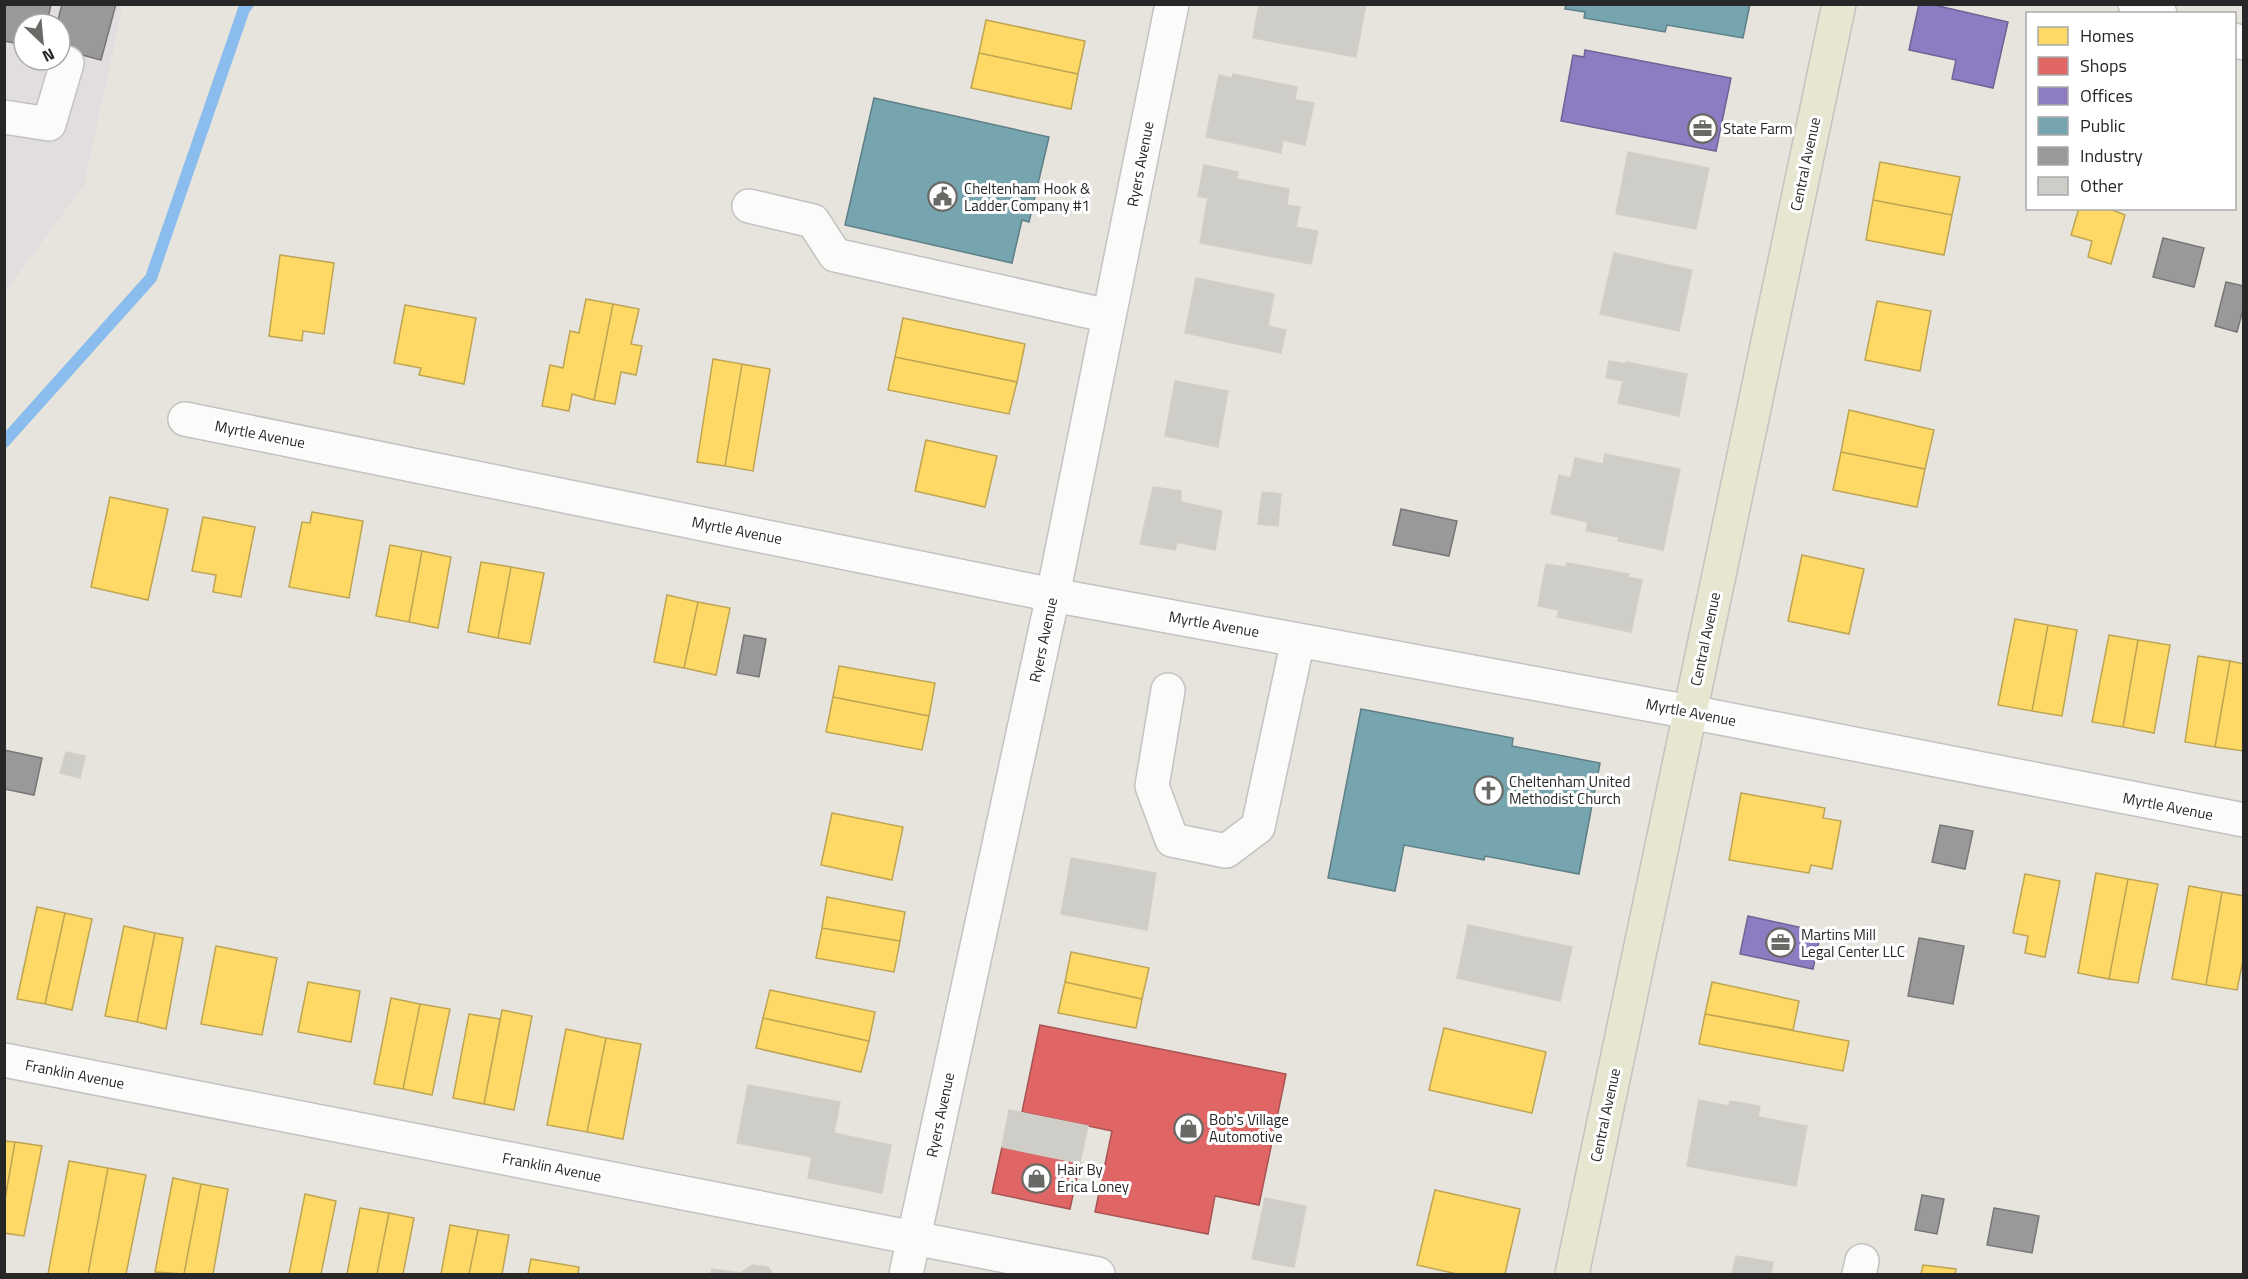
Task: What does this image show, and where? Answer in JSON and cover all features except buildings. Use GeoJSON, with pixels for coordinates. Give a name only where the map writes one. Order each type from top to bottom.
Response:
{"type":"FeatureCollection","features":[{"type":"Feature","properties":{"kind":"main road","name":"Central Avenue"},"geometry":{"type":"LineString","coordinates":[[1572,1275],[1839,4]]}},
{"type":"Feature","properties":{"kind":"street","name":"Ryers Avenue"},"geometry":{"type":"LineString","coordinates":[[906,1275],[1053,595],[1172,4]]}},
{"type":"Feature","properties":{"kind":"street"},"geometry":{"type":"LineString","coordinates":[[2134,4],[2155,12]]}},
{"type":"Feature","properties":{"kind":"street"},"geometry":{"type":"LineString","coordinates":[[4,117],[49,124],[64,72]]}},
{"type":"Feature","properties":{"kind":"street"},"geometry":{"type":"LineString","coordinates":[[749,206],[813,221],[835,255],[1109,316]]}},
{"type":"Feature","properties":{"kind":"street","name":"Myrtle Avenue"},"geometry":{"type":"LineString","coordinates":[[185,419],[1053,595],[1690,712],[2244,820]]}},
{"type":"Feature","properties":{"kind":"street"},"geometry":{"type":"LineString","coordinates":[[1168,690],[1152,786],[1172,840],[1226,851],[1258,827],[1298,640]]}},
{"type":"Feature","properties":{"kind":"street","name":"Franklin Avenue"},"geometry":{"type":"LineString","coordinates":[[4,1060],[914,1237],[1098,1275]]}},
{"type":"Feature","properties":{"kind":"shaded area"},"geometry":{"type":"Polygon","coordinates":[[[5,5],[123,5],[84,185],[5,292],[5,5]]]}},
{"type":"Feature","properties":{"kind":"waterway"},"geometry":{"type":"LineString","coordinates":[[4,442],[151,278],[244,9],[248,4]]}},
{"type":"Feature","properties":{"kind":"place","name":"State Farm"},"geometry":{"type":"Point","coordinates":[1702,128]}},
{"type":"Feature","properties":{"kind":"place","name":"Cheltenham Hook & Ladder Company #1"},"geometry":{"type":"Point","coordinates":[943,197]}},
{"type":"Feature","properties":{"kind":"place","name":"Cheltenham United Methodist Church"},"geometry":{"type":"Point","coordinates":[1488,790]}},
{"type":"Feature","properties":{"kind":"place","name":"Martins Mill Legal Center LLC"},"geometry":{"type":"Point","coordinates":[1780,943]}},
{"type":"Feature","properties":{"kind":"place","name":"Bob's Village Automotive"},"geometry":{"type":"Point","coordinates":[1188,1128]}},
{"type":"Feature","properties":{"kind":"place","name":"Hair By Erica Loney"},"geometry":{"type":"Point","coordinates":[1036,1178]}}]}
